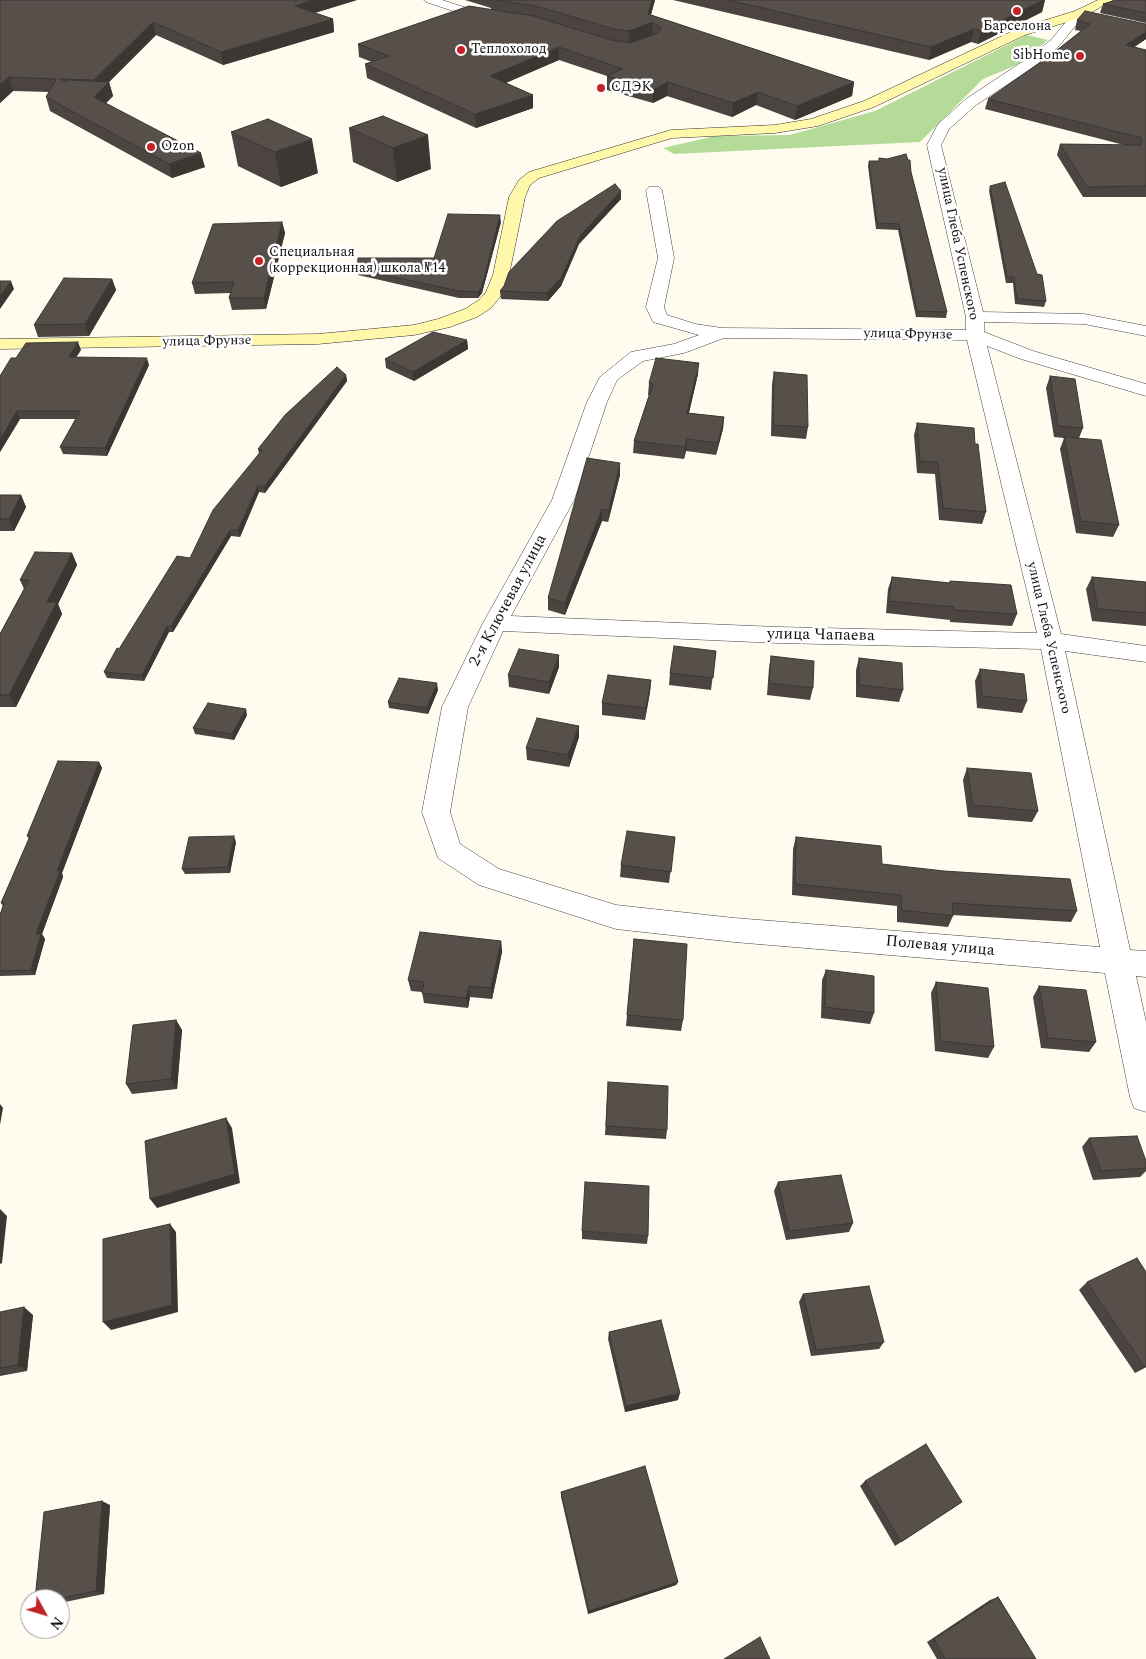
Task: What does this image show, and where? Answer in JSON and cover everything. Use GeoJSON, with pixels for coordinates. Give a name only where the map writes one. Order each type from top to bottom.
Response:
{"type":"FeatureCollection","features":[{"type":"Feature","properties":{"kind":"street"},"geometry":{"type":"LineString","coordinates":[[430,0],[474,14],[509,21]]}},
{"type":"Feature","properties":{"kind":"street"},"geometry":{"type":"LineString","coordinates":[[1053,8],[1089,16],[1108,0]]}},
{"type":"Feature","properties":{"kind":"street","name":"улица Фрунзе"},"geometry":{"type":"LineString","coordinates":[[0,344],[318,340],[414,330],[471,313],[485,304],[494,293],[501,275],[517,197],[524,183],[534,175],[671,134],[775,129],[813,123],[869,104],[1021,32],[1089,16]]}},
{"type":"Feature","properties":{"kind":"street","name":"улица Глеба Успенского"},"geometry":{"type":"LineString","coordinates":[[1089,16],[1030,63],[971,102],[943,128],[934,145],[975,326],[1051,641],[1146,1097]]}},
{"type":"Feature","properties":{"kind":"street"},"geometry":{"type":"LineString","coordinates":[[654,190],[666,258],[655,307],[659,318],[693,329],[722,332]]}},
{"type":"Feature","properties":{"kind":"street","name":"улица Фрунзе"},"geometry":{"type":"LineString","coordinates":[[722,332],[975,326],[1084,320],[1146,332]]}},
{"type":"Feature","properties":{"kind":"street","name":"улица Фрунзе"},"geometry":{"type":"LineString","coordinates":[[975,326],[1027,356],[1146,390]]}},
{"type":"Feature","properties":{"kind":"street","name":"2-я Ключевая улица"},"geometry":{"type":"LineString","coordinates":[[722,332],[678,349],[636,356],[609,377],[597,402],[563,500],[495,622],[455,707],[436,812],[448,850],[489,877],[560,901],[616,917],[734,930]]}},
{"type":"Feature","properties":{"kind":"street","name":"улица Чапаева"},"geometry":{"type":"LineString","coordinates":[[495,622],[778,635],[1051,641],[1146,654]]}},
{"type":"Feature","properties":{"kind":"street","name":"Полевая улица"},"geometry":{"type":"LineString","coordinates":[[734,930],[1146,964]]}},
{"type":"Feature","properties":{"kind":"green space"},"geometry":{"type":"Polygon","coordinates":[[[1027,35],[1048,40],[1019,64],[983,79],[920,142],[674,154],[663,148],[715,136],[790,135],[875,111],[1027,35]]]}},
{"type":"Feature","properties":{"kind":"building"},"geometry":{"type":"Polygon","coordinates":[[[0,0],[314,0],[295,6],[333,19],[221,52],[153,22],[94,80],[60,79],[67,82],[69,80],[109,82],[94,97],[201,153],[169,164],[46,97],[56,79],[9,77],[0,85],[0,0]]]}},
{"type":"Feature","properties":{"kind":"building"},"geometry":{"type":"Polygon","coordinates":[[[498,0],[652,0],[648,14],[854,82],[797,106],[758,92],[733,103],[668,82],[653,90],[607,76],[623,69],[559,47],[490,76],[533,95],[475,114],[365,64],[389,56],[358,44],[469,6],[533,16],[611,40],[630,43],[658,33],[661,28],[653,22],[629,31],[614,29],[536,6],[498,0]]]}},
{"type":"Feature","properties":{"kind":"building"},"geometry":{"type":"Polygon","coordinates":[[[728,0],[1044,0],[981,31],[974,29],[931,47],[728,0]]]}},
{"type":"Feature","properties":{"kind":"building"},"geometry":{"type":"Polygon","coordinates":[[[1116,0],[1146,0],[1146,13],[1103,4],[1116,0]]]}},
{"type":"Feature","properties":{"kind":"building"},"geometry":{"type":"Polygon","coordinates":[[[1085,11],[1146,24],[1146,32],[1126,45],[1146,50],[1146,186],[1087,187],[1060,144],[1141,145],[1142,138],[988,99],[1052,54],[1090,24],[1077,20],[1085,11]]]}},
{"type":"Feature","properties":{"kind":"building"},"geometry":{"type":"Polygon","coordinates":[[[383,116],[428,135],[393,148],[349,128],[383,116]]]}},
{"type":"Feature","properties":{"kind":"building"},"geometry":{"type":"Polygon","coordinates":[[[268,119],[312,139],[275,152],[231,132],[268,119]]]}},
{"type":"Feature","properties":{"kind":"building"},"geometry":{"type":"Polygon","coordinates":[[[906,154],[908,160],[910,160],[911,172],[947,312],[917,311],[899,224],[877,223],[869,161],[879,161],[879,158],[887,159],[906,154]]]}},
{"type":"Feature","properties":{"kind":"building"},"geometry":{"type":"Polygon","coordinates":[[[1005,182],[1037,274],[1042,275],[1046,301],[1017,299],[1014,277],[1007,277],[990,186],[1005,182]]]}},
{"type":"Feature","properties":{"kind":"building"},"geometry":{"type":"Polygon","coordinates":[[[615,184],[621,191],[580,236],[561,278],[547,293],[500,291],[509,272],[557,221],[615,184]]]}},
{"type":"Feature","properties":{"kind":"building"},"geometry":{"type":"Polygon","coordinates":[[[448,214],[500,215],[482,287],[478,292],[459,291],[357,269],[358,258],[434,258],[448,214]]]}},
{"type":"Feature","properties":{"kind":"building"},"geometry":{"type":"Polygon","coordinates":[[[282,222],[264,298],[229,298],[234,282],[192,283],[213,224],[282,222]]]}},
{"type":"Feature","properties":{"kind":"building"},"geometry":{"type":"Polygon","coordinates":[[[64,278],[112,279],[85,324],[34,325],[64,278]]]}},
{"type":"Feature","properties":{"kind":"building"},"geometry":{"type":"Polygon","coordinates":[[[0,281],[11,281],[0,296],[0,281]]]}},
{"type":"Feature","properties":{"kind":"building"},"geometry":{"type":"Polygon","coordinates":[[[433,332],[467,340],[413,372],[385,359],[433,332]]]}},
{"type":"Feature","properties":{"kind":"building"},"geometry":{"type":"Polygon","coordinates":[[[78,342],[69,357],[147,358],[105,448],[60,447],[80,411],[17,411],[0,440],[0,376],[11,358],[16,358],[26,343],[78,342]]]}},
{"type":"Feature","properties":{"kind":"building"},"geometry":{"type":"Polygon","coordinates":[[[656,358],[699,363],[687,413],[724,417],[718,443],[687,439],[685,447],[634,441],[653,384],[649,383],[656,358]]]}},
{"type":"Feature","properties":{"kind":"building"},"geometry":{"type":"Polygon","coordinates":[[[337,367],[346,375],[264,487],[258,486],[238,530],[230,530],[171,626],[167,626],[142,675],[104,672],[117,648],[119,649],[177,556],[190,558],[213,510],[262,450],[258,449],[285,415],[337,367]]]}},
{"type":"Feature","properties":{"kind":"building"},"geometry":{"type":"Polygon","coordinates":[[[774,372],[807,375],[808,427],[773,425],[774,372]]]}},
{"type":"Feature","properties":{"kind":"building"},"geometry":{"type":"Polygon","coordinates":[[[1050,376],[1075,379],[1083,428],[1058,426],[1050,376]]]}},
{"type":"Feature","properties":{"kind":"building"},"geometry":{"type":"Polygon","coordinates":[[[917,423],[974,428],[975,444],[978,444],[986,512],[943,508],[938,462],[920,461],[917,423]]]}},
{"type":"Feature","properties":{"kind":"building"},"geometry":{"type":"Polygon","coordinates":[[[1064,437],[1101,440],[1119,525],[1081,521],[1064,437]]]}},
{"type":"Feature","properties":{"kind":"building"},"geometry":{"type":"Polygon","coordinates":[[[587,458],[620,463],[609,510],[602,509],[565,603],[548,598],[587,458]]]}},
{"type":"Feature","properties":{"kind":"building"},"geometry":{"type":"Polygon","coordinates":[[[0,495],[21,495],[9,519],[0,519],[0,495]]]}},
{"type":"Feature","properties":{"kind":"building"},"geometry":{"type":"Polygon","coordinates":[[[35,552],[72,553],[47,602],[57,602],[9,695],[0,695],[0,634],[29,580],[20,580],[35,552]]]}},
{"type":"Feature","properties":{"kind":"building"},"geometry":{"type":"Polygon","coordinates":[[[892,577],[950,583],[950,581],[1011,585],[1017,614],[954,610],[954,607],[889,601],[892,577]]]}},
{"type":"Feature","properties":{"kind":"building"},"geometry":{"type":"Polygon","coordinates":[[[1092,577],[1146,582],[1146,613],[1098,609],[1092,577]]]}},
{"type":"Feature","properties":{"kind":"building"},"geometry":{"type":"Polygon","coordinates":[[[674,646],[716,651],[713,678],[670,673],[674,646]]]}},
{"type":"Feature","properties":{"kind":"building"},"geometry":{"type":"Polygon","coordinates":[[[519,649],[559,655],[549,682],[508,675],[519,649]]]}},
{"type":"Feature","properties":{"kind":"building"},"geometry":{"type":"Polygon","coordinates":[[[771,656],[814,661],[813,688],[769,683],[771,656]]]}},
{"type":"Feature","properties":{"kind":"building"},"geometry":{"type":"Polygon","coordinates":[[[859,658],[902,663],[903,690],[859,685],[859,658]]]}},
{"type":"Feature","properties":{"kind":"building"},"geometry":{"type":"Polygon","coordinates":[[[980,669],[1024,674],[1027,701],[982,696],[980,669]]]}},
{"type":"Feature","properties":{"kind":"building"},"geometry":{"type":"Polygon","coordinates":[[[608,675],[651,680],[646,708],[602,703],[608,675]]]}},
{"type":"Feature","properties":{"kind":"building"},"geometry":{"type":"Polygon","coordinates":[[[399,678],[437,683],[427,708],[388,702],[399,678]]]}},
{"type":"Feature","properties":{"kind":"building"},"geometry":{"type":"Polygon","coordinates":[[[208,703],[246,709],[232,734],[193,728],[208,703]]]}},
{"type":"Feature","properties":{"kind":"building"},"geometry":{"type":"Polygon","coordinates":[[[537,718],[579,726],[568,755],[526,748],[537,718]]]}},
{"type":"Feature","properties":{"kind":"building"},"geometry":{"type":"Polygon","coordinates":[[[58,761],[99,762],[57,871],[60,871],[36,934],[41,934],[31,970],[0,971],[0,915],[4,903],[1,903],[30,836],[27,836],[58,761]]]}},
{"type":"Feature","properties":{"kind":"building"},"geometry":{"type":"Polygon","coordinates":[[[967,768],[1031,773],[1038,811],[973,805],[967,768]]]}},
{"type":"Feature","properties":{"kind":"building"},"geometry":{"type":"Polygon","coordinates":[[[627,831],[675,837],[671,872],[621,865],[627,831]]]}},
{"type":"Feature","properties":{"kind":"building"},"geometry":{"type":"Polygon","coordinates":[[[234,836],[228,867],[182,869],[189,837],[234,836]]]}},
{"type":"Feature","properties":{"kind":"building"},"geometry":{"type":"Polygon","coordinates":[[[796,837],[881,846],[882,864],[944,871],[1070,879],[1077,911],[952,903],[953,916],[902,910],[901,895],[795,884],[796,837]]]}},
{"type":"Feature","properties":{"kind":"building"},"geometry":{"type":"Polygon","coordinates":[[[420,932],[501,941],[491,988],[469,986],[466,998],[422,993],[424,982],[408,980],[420,932]]]}},
{"type":"Feature","properties":{"kind":"building"},"geometry":{"type":"Polygon","coordinates":[[[634,939],[687,944],[683,1020],[627,1015],[634,939]]]}},
{"type":"Feature","properties":{"kind":"building"},"geometry":{"type":"Polygon","coordinates":[[[826,970],[874,976],[874,1013],[825,1007],[826,970]]]}},
{"type":"Feature","properties":{"kind":"building"},"geometry":{"type":"Polygon","coordinates":[[[936,982],[988,988],[994,1047],[941,1041],[936,982]]]}},
{"type":"Feature","properties":{"kind":"building"},"geometry":{"type":"Polygon","coordinates":[[[1039,986],[1086,990],[1096,1042],[1048,1038],[1039,986]]]}},
{"type":"Feature","properties":{"kind":"building"},"geometry":{"type":"Polygon","coordinates":[[[176,1020],[171,1079],[126,1084],[133,1025],[176,1020]]]}},
{"type":"Feature","properties":{"kind":"building"},"geometry":{"type":"Polygon","coordinates":[[[608,1082],[668,1086],[667,1130],[606,1126],[608,1082]]]}},
{"type":"Feature","properties":{"kind":"building"},"geometry":{"type":"Polygon","coordinates":[[[226,1118],[235,1174],[150,1199],[145,1141],[226,1118]]]}},
{"type":"Feature","properties":{"kind":"building"},"geometry":{"type":"Polygon","coordinates":[[[1137,1136],[1146,1161],[1146,1168],[1101,1171],[1089,1138],[1137,1136]]]}},
{"type":"Feature","properties":{"kind":"building"},"geometry":{"type":"Polygon","coordinates":[[[841,1175],[853,1223],[789,1231],[778,1182],[841,1175]]]}},
{"type":"Feature","properties":{"kind":"building"},"geometry":{"type":"Polygon","coordinates":[[[585,1182],[649,1186],[648,1236],[582,1231],[585,1182]]]}},
{"type":"Feature","properties":{"kind":"building"},"geometry":{"type":"Polygon","coordinates":[[[170,1224],[172,1305],[103,1322],[103,1239],[170,1224]]]}},
{"type":"Feature","properties":{"kind":"building"},"geometry":{"type":"Polygon","coordinates":[[[1137,1258],[1146,1272],[1146,1366],[1144,1366],[1087,1282],[1137,1258]]]}},
{"type":"Feature","properties":{"kind":"building"},"geometry":{"type":"Polygon","coordinates":[[[869,1286],[884,1342],[816,1350],[803,1294],[869,1286]]]}},
{"type":"Feature","properties":{"kind":"building"},"geometry":{"type":"Polygon","coordinates":[[[24,1307],[18,1365],[0,1368],[0,1312],[24,1307]]]}},
{"type":"Feature","properties":{"kind":"building"},"geometry":{"type":"Polygon","coordinates":[[[661,1320],[680,1393],[626,1406],[609,1332],[661,1320]]]}},
{"type":"Feature","properties":{"kind":"building"},"geometry":{"type":"Polygon","coordinates":[[[926,1444],[962,1502],[901,1542],[865,1481],[926,1444]]]}},
{"type":"Feature","properties":{"kind":"building"},"geometry":{"type":"Polygon","coordinates":[[[645,1466],[678,1582],[589,1611],[561,1492],[645,1466]]]}},
{"type":"Feature","properties":{"kind":"building"},"geometry":{"type":"Polygon","coordinates":[[[102,1501],[96,1591],[70,1596],[70,1589],[36,1589],[44,1512],[102,1501]]]}},
{"type":"Feature","properties":{"kind":"building"},"geometry":{"type":"Polygon","coordinates":[[[998,1597],[1036,1659],[945,1659],[934,1639],[998,1597]]]}},
{"type":"Feature","properties":{"kind":"building"},"geometry":{"type":"Polygon","coordinates":[[[760,1637],[770,1659],[724,1659],[760,1637]]]}},
{"type":"Feature","properties":{"kind":"place","name":"Барселона"},"geometry":{"type":"Point","coordinates":[1017,11]}},
{"type":"Feature","properties":{"kind":"place","name":"Теплохолод"},"geometry":{"type":"Point","coordinates":[461,50]}},
{"type":"Feature","properties":{"kind":"place","name":"SibHome"},"geometry":{"type":"Point","coordinates":[1080,56]}},
{"type":"Feature","properties":{"kind":"place","name":"СДЭК"},"geometry":{"type":"Point","coordinates":[601,88]}},
{"type":"Feature","properties":{"kind":"place","name":"Ozon"},"geometry":{"type":"Point","coordinates":[151,147]}},
{"type":"Feature","properties":{"kind":"place","name":"Специальная (коррекционная) школа №14"},"geometry":{"type":"Point","coordinates":[259,261]}}]}
